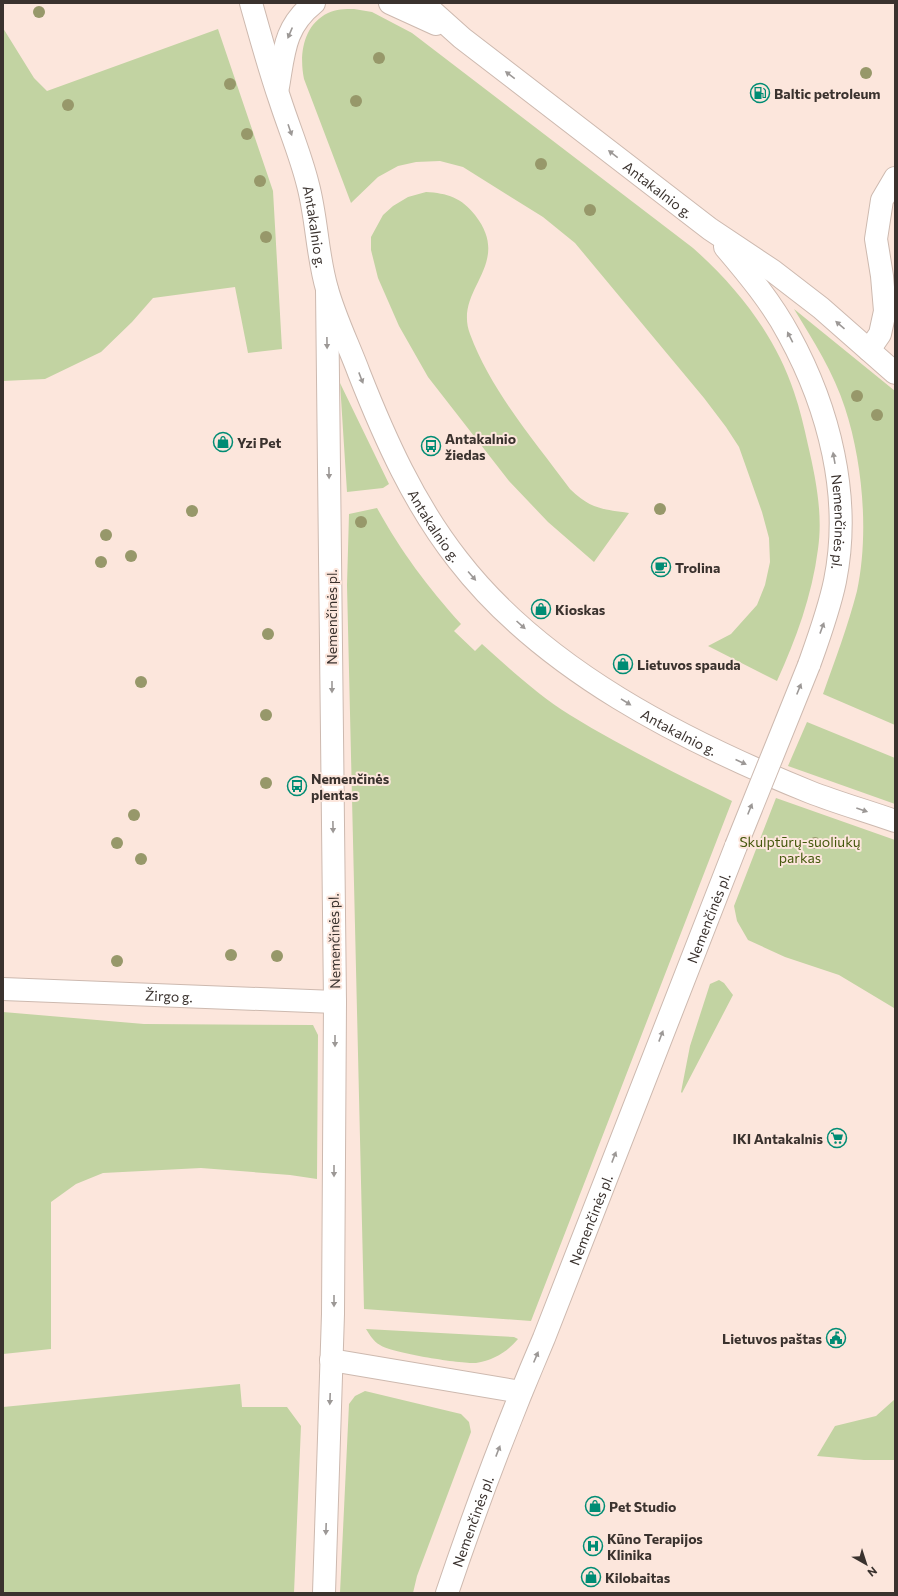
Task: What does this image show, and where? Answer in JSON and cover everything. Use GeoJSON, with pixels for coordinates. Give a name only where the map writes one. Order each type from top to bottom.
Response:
{"type":"FeatureCollection","features":[{"type":"Feature","properties":{"kind":"main road","name":"Antakalnio g."},"geometry":{"type":"LineString","coordinates":[[251,3],[277,93],[308,184],[327,290],[379,424],[409,485],[432,523],[458,560],[492,599],[531,635],[577,671],[636,708],[723,754],[784,781],[812,793],[895,821]]}},
{"type":"Feature","properties":{"kind":"main road"},"geometry":{"type":"LineString","coordinates":[[277,93],[285,47],[290,30],[314,3]]}},
{"type":"Feature","properties":{"kind":"main road"},"geometry":{"type":"LineString","coordinates":[[390,3],[417,14],[462,38]]}},
{"type":"Feature","properties":{"kind":"main road","name":"Antakalnio g."},"geometry":{"type":"LineString","coordinates":[[423,3],[462,38],[710,229],[773,271],[821,308],[895,374]]}},
{"type":"Feature","properties":{"kind":"main road"},"geometry":{"type":"LineString","coordinates":[[869,350],[880,334],[885,311],[882,276],[876,239],[882,200],[895,178]]}},
{"type":"Feature","properties":{"kind":"main road","name":"Nemenčinės pl."},"geometry":{"type":"LineString","coordinates":[[447,1593],[470,1524],[521,1392],[544,1338],[826,618],[835,579],[840,535],[839,486],[830,434],[809,378],[789,334],[757,286],[710,229]]}},
{"type":"Feature","properties":{"kind":"main road","name":"Nemenčinės pl."},"geometry":{"type":"LineString","coordinates":[[324,1593],[331,1360],[334,1314],[335,1002],[327,290]]}},
{"type":"Feature","properties":{"kind":"main road","name":"Žirgo g."},"geometry":{"type":"LineString","coordinates":[[3,989],[335,1002]]}},
{"type":"Feature","properties":{"kind":"main road"},"geometry":{"type":"LineString","coordinates":[[331,1360],[521,1392]]}},
{"type":"Feature","properties":{"kind":"green space"},"geometry":{"type":"Polygon","coordinates":[[[354,9],[372,12],[412,33],[693,248],[725,279],[753,313],[765,332],[786,371],[798,405],[814,471],[820,523],[818,549],[812,584],[797,633],[777,681],[708,646],[731,634],[757,605],[765,585],[770,562],[769,538],[762,512],[739,447],[704,398],[575,243],[543,217],[463,167],[440,161],[416,162],[398,166],[378,177],[351,203],[304,79],[302,60],[308,33],[320,18],[334,11],[354,9]]]}},
{"type":"Feature","properties":{"kind":"green space"},"geometry":{"type":"Polygon","coordinates":[[[3,28],[34,78],[47,91],[218,29],[273,191],[282,349],[248,353],[235,287],[153,298],[132,322],[101,352],[45,379],[3,381],[3,28]]]}},
{"type":"Feature","properties":{"kind":"green space"},"geometry":{"type":"Polygon","coordinates":[[[426,192],[447,195],[465,204],[475,215],[485,233],[488,248],[486,263],[469,303],[467,318],[470,334],[479,355],[501,395],[570,489],[577,496],[597,507],[629,513],[594,562],[548,522],[509,481],[428,377],[399,326],[378,278],[371,250],[371,237],[383,215],[393,206],[408,197],[426,192]]]}},
{"type":"Feature","properties":{"kind":"green space"},"geometry":{"type":"Polygon","coordinates":[[[794,309],[895,391],[895,725],[823,694],[857,591],[863,547],[862,499],[856,452],[845,408],[835,382],[794,309]]]}},
{"type":"Feature","properties":{"kind":"green space"},"geometry":{"type":"Polygon","coordinates":[[[340,383],[389,484],[383,488],[347,492],[340,383]]]}},
{"type":"Feature","properties":{"kind":"green space"},"geometry":{"type":"Polygon","coordinates":[[[377,508],[396,540],[416,569],[461,624],[454,631],[475,651],[482,644],[535,690],[570,715],[630,749],[732,801],[531,1321],[364,1309],[347,585],[349,514],[377,508]]]}},
{"type":"Feature","properties":{"kind":"green space"},"geometry":{"type":"Polygon","coordinates":[[[807,722],[895,758],[895,804],[788,766],[807,722]]]}},
{"type":"Feature","properties":{"kind":"green space","name":"Skulptūrų-suoliukų parkas"},"geometry":{"type":"Polygon","coordinates":[[[776,798],[895,840],[895,1011],[894,1008],[839,975],[785,957],[748,940],[737,921],[734,906],[776,798]]]}},
{"type":"Feature","properties":{"kind":"green space"},"geometry":{"type":"Polygon","coordinates":[[[719,980],[724,983],[733,995],[682,1093],[690,1046],[710,984],[719,980]]]}},
{"type":"Feature","properties":{"kind":"green space"},"geometry":{"type":"Polygon","coordinates":[[[3,1012],[144,1024],[313,1025],[318,1035],[317,1179],[290,1175],[201,1168],[103,1173],[76,1184],[51,1202],[51,1349],[3,1354],[3,1012]]]}},
{"type":"Feature","properties":{"kind":"green space"},"geometry":{"type":"Polygon","coordinates":[[[366,1329],[514,1337],[518,1339],[505,1352],[494,1358],[483,1362],[468,1363],[442,1360],[387,1348],[375,1342],[366,1329]]]}},
{"type":"Feature","properties":{"kind":"green space"},"geometry":{"type":"Polygon","coordinates":[[[240,1384],[242,1407],[287,1407],[301,1426],[294,1593],[3,1593],[3,1407],[240,1384]]]}},
{"type":"Feature","properties":{"kind":"green space"},"geometry":{"type":"Polygon","coordinates":[[[365,1391],[461,1414],[469,1422],[471,1432],[417,1576],[413,1593],[340,1593],[349,1404],[355,1396],[365,1391]]]}},
{"type":"Feature","properties":{"kind":"green space"},"geometry":{"type":"Polygon","coordinates":[[[895,1399],[895,1460],[864,1460],[817,1456],[835,1426],[876,1416],[895,1399]]]}},
{"type":"Feature","properties":{"kind":"place","name":"Baltic petroleum"},"geometry":{"type":"Point","coordinates":[760,93]}},
{"type":"Feature","properties":{"kind":"place","name":"Yzi Pet"},"geometry":{"type":"Point","coordinates":[223,442]}},
{"type":"Feature","properties":{"kind":"place","name":"Antakalnio žiedas"},"geometry":{"type":"Point","coordinates":[431,446]}},
{"type":"Feature","properties":{"kind":"place","name":"Trolina"},"geometry":{"type":"Point","coordinates":[661,567]}},
{"type":"Feature","properties":{"kind":"place","name":"Kioskas"},"geometry":{"type":"Point","coordinates":[541,609]}},
{"type":"Feature","properties":{"kind":"place","name":"Lietuvos spauda"},"geometry":{"type":"Point","coordinates":[623,664]}},
{"type":"Feature","properties":{"kind":"place","name":"Nemenčinės plentas"},"geometry":{"type":"Point","coordinates":[297,786]}},
{"type":"Feature","properties":{"kind":"place","name":"IKI Antakalnis"},"geometry":{"type":"Point","coordinates":[837,1138]}},
{"type":"Feature","properties":{"kind":"place","name":"Lietuvos paštas"},"geometry":{"type":"Point","coordinates":[836,1338]}},
{"type":"Feature","properties":{"kind":"place","name":"Pet Studio"},"geometry":{"type":"Point","coordinates":[595,1506]}},
{"type":"Feature","properties":{"kind":"place","name":"Kūno Terapijos Klinika"},"geometry":{"type":"Point","coordinates":[593,1546]}},
{"type":"Feature","properties":{"kind":"place","name":"Kilobaitas"},"geometry":{"type":"Point","coordinates":[591,1577]}}]}
